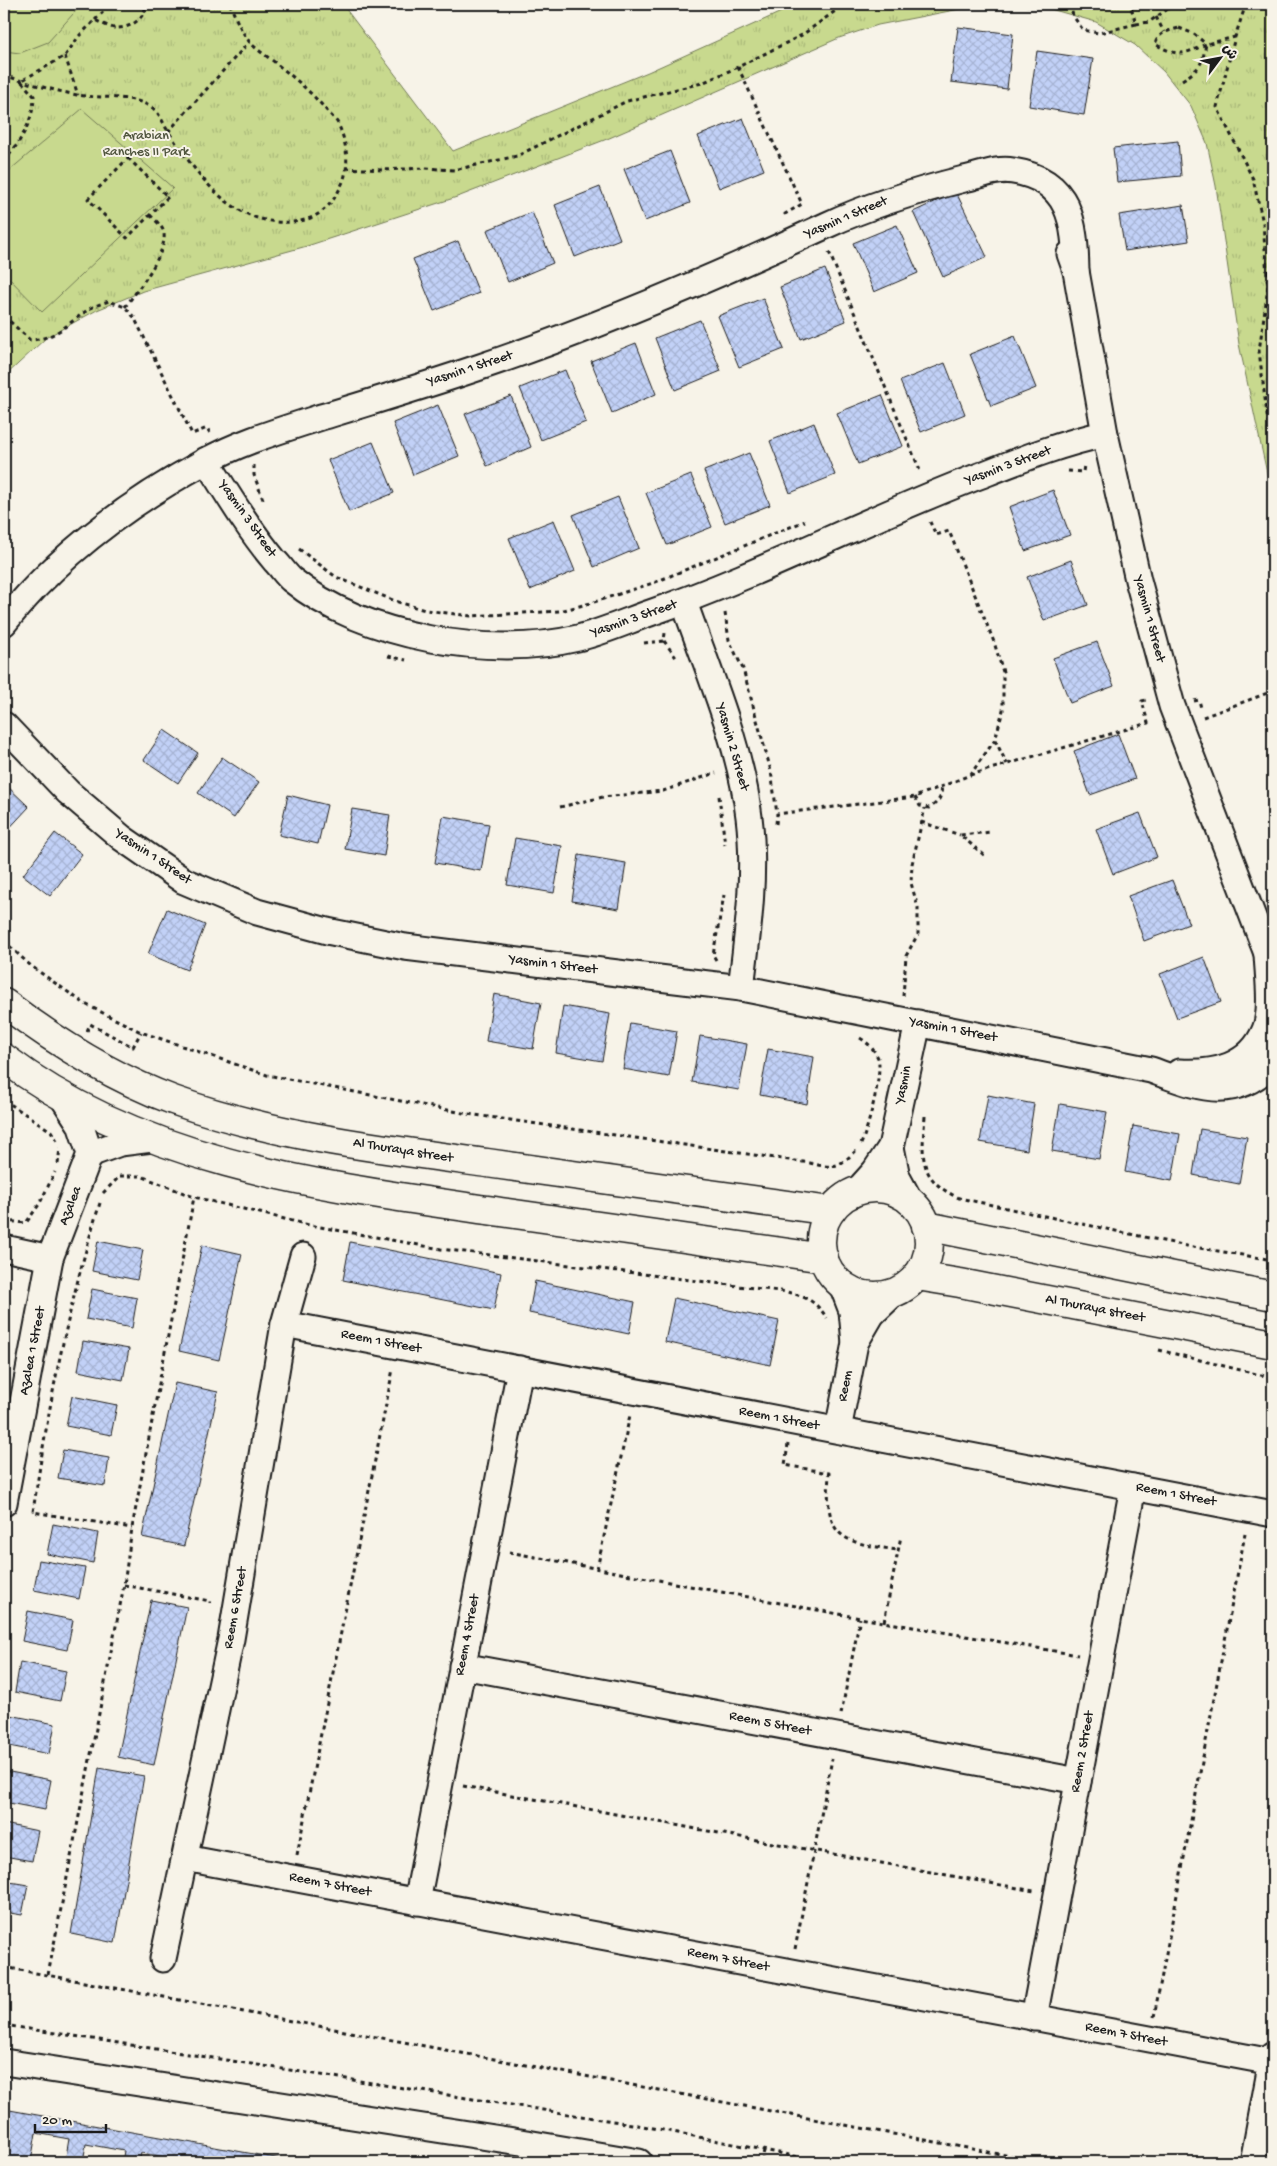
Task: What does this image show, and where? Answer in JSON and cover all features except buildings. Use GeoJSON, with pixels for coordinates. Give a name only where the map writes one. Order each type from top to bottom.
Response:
{"type":"FeatureCollection","features":[{"type":"Feature","properties":{"kind":"street","name":"Yasmin 1 Street"},"geometry":{"type":"LineString","coordinates":[[5,620],[43,580],[110,522],[160,487],[222,454],[277,432],[483,366],[569,335],[641,307],[890,198],[988,172],[1009,170],[1030,174],[1048,185],[1062,199],[1072,218],[1076,271],[1105,434],[1138,580],[1170,699],[1270,962],[1269,1004],[1265,1030],[1252,1052],[1230,1067],[1205,1072],[1151,1070]]}},
{"type":"Feature","properties":{"kind":"street","name":"Yasmin 3 Street"},"geometry":{"type":"LineString","coordinates":[[222,454],[257,540],[291,579],[332,606],[372,623],[421,638],[466,644],[524,645],[578,638],[684,602],[923,490],[1105,434]]}},
{"type":"Feature","properties":{"kind":"street","name":"Yasmin 2 Street"},"geometry":{"type":"LineString","coordinates":[[684,602],[741,770],[750,832],[752,892],[740,988]]}},
{"type":"Feature","properties":{"kind":"street","name":"Yasmin 1 Street"},"geometry":{"type":"LineString","coordinates":[[6,730],[68,792],[122,838],[184,881],[257,912],[327,932],[404,947],[740,988],[1151,1070],[1196,1086],[1219,1090],[1242,1086],[1262,1075],[1273,1062]]}},
{"type":"Feature","properties":{"kind":"street","name":"Al Thuraya street"},"geometry":{"type":"LineString","coordinates":[[4,1003],[46,1035],[107,1070],[171,1099],[238,1120],[393,1150],[831,1211]]}},
{"type":"Feature","properties":{"kind":"street","name":"Yasmin"},"geometry":{"type":"LineString","coordinates":[[857,1191],[875,1171],[891,1147],[918,1023]]}},
{"type":"Feature","properties":{"kind":"street"},"geometry":{"type":"LineString","coordinates":[[4,1058],[63,1098],[152,1139],[237,1166],[385,1195],[824,1258]]}},
{"type":"Feature","properties":{"kind":"street"},"geometry":{"type":"LineString","coordinates":[[63,1098],[80,1124],[90,1154],[120,1143],[152,1139]]}},
{"type":"Feature","properties":{"kind":"street","name":"Yasmin"},"geometry":{"type":"LineString","coordinates":[[891,1147],[897,1177],[910,1201]]}},
{"type":"Feature","properties":{"kind":"street","name":"Azalea"},"geometry":{"type":"LineString","coordinates":[[50,1258],[90,1154]]}},
{"type":"Feature","properties":{"kind":"street"},"geometry":{"type":"LineString","coordinates":[[870,1188],[885,1189],[898,1194],[910,1201],[920,1213],[926,1226],[929,1244],[926,1261],[917,1276],[907,1286],[895,1292],[877,1296],[859,1294],[842,1285],[831,1273],[824,1258],[821,1242],[823,1226],[831,1211],[842,1199],[857,1191],[870,1188]]}},
{"type":"Feature","properties":{"kind":"street"},"geometry":{"type":"LineString","coordinates":[[926,1226],[1273,1296]]}},
{"type":"Feature","properties":{"kind":"street"},"geometry":{"type":"LineString","coordinates":[[4,1248],[50,1258]]}},
{"type":"Feature","properties":{"kind":"street","name":"Reem 6 Street"},"geometry":{"type":"LineString","coordinates":[[163,1959],[231,1639],[284,1324],[303,1256]]}},
{"type":"Feature","properties":{"kind":"street","name":"Azalea 1 Street"},"geometry":{"type":"LineString","coordinates":[[4,1503],[50,1258]]}},
{"type":"Feature","properties":{"kind":"street","name":"Al Thuraya street"},"geometry":{"type":"LineString","coordinates":[[917,1276],[1273,1344]]}},
{"type":"Feature","properties":{"kind":"street","name":"Reem"},"geometry":{"type":"LineString","coordinates":[[838,1430],[855,1343],[852,1311],[842,1285]]}},
{"type":"Feature","properties":{"kind":"street","name":"Reem"},"geometry":{"type":"LineString","coordinates":[[855,1343],[872,1314],[895,1292]]}},
{"type":"Feature","properties":{"kind":"street","name":"Reem 1 Street"},"geometry":{"type":"LineString","coordinates":[[284,1324],[1261,1511]]}},
{"type":"Feature","properties":{"kind":"street","name":"Reem 4 Street"},"geometry":{"type":"LineString","coordinates":[[417,1902],[520,1369]]}},
{"type":"Feature","properties":{"kind":"street","name":"Reem 2 Street"},"geometry":{"type":"LineString","coordinates":[[1034,2018],[1132,1487]]}},
{"type":"Feature","properties":{"kind":"street","name":"Reem 5 Street"},"geometry":{"type":"LineString","coordinates":[[462,1666],[1078,1781]]}},
{"type":"Feature","properties":{"kind":"street","name":"Reem 7 Street"},"geometry":{"type":"LineString","coordinates":[[185,1858],[1150,2040],[1272,2059]]}},
{"type":"Feature","properties":{"kind":"street"},"geometry":{"type":"LineString","coordinates":[[1254,2157],[1272,2059]]}},
{"type":"Feature","properties":{"kind":"street"},"geometry":{"type":"LineString","coordinates":[[4,2062],[531,2153],[638,2162]]}},
{"type":"Feature","properties":{"kind":"path"},"geometry":{"type":"LineString","coordinates":[[21,81],[65,56],[80,36],[111,4]]}},
{"type":"Feature","properties":{"kind":"path"},"geometry":{"type":"LineString","coordinates":[[96,20],[114,28],[134,24],[145,13],[146,4]]}},
{"type":"Feature","properties":{"kind":"path"},"geometry":{"type":"LineString","coordinates":[[4,75],[78,95],[139,101],[152,107],[162,118],[168,132],[202,177],[226,203],[248,216],[276,223],[303,221],[322,213],[338,195],[346,175],[346,149],[339,124],[293,76],[249,42],[238,24],[230,4]]}},
{"type":"Feature","properties":{"kind":"path"},"geometry":{"type":"LineString","coordinates":[[346,168],[454,170],[517,156],[627,101],[702,83],[738,67],[802,35],[845,4]]}},
{"type":"Feature","properties":{"kind":"path"},"geometry":{"type":"LineString","coordinates":[[1070,4],[1073,16],[1083,30],[1099,33],[1149,22],[1175,4]]}},
{"type":"Feature","properties":{"kind":"path"},"geometry":{"type":"LineString","coordinates":[[1130,4],[1136,24]]}},
{"type":"Feature","properties":{"kind":"path"},"geometry":{"type":"LineString","coordinates":[[1246,4],[1235,37],[1218,107],[1253,179],[1262,223],[1268,288],[1259,351],[1268,422],[1273,444]]}},
{"type":"Feature","properties":{"kind":"path"},"geometry":{"type":"LineString","coordinates":[[1156,17],[1164,32]]}},
{"type":"Feature","properties":{"kind":"path"},"geometry":{"type":"LineString","coordinates":[[1206,44],[1194,34],[1179,28],[1164,32],[1157,38],[1155,44],[1176,54],[1184,54],[1206,44],[1235,37]]}},
{"type":"Feature","properties":{"kind":"path"},"geometry":{"type":"LineString","coordinates":[[168,132],[249,42]]}},
{"type":"Feature","properties":{"kind":"path"},"geometry":{"type":"LineString","coordinates":[[1182,80],[1196,71],[1203,58],[1206,44]]}},
{"type":"Feature","properties":{"kind":"path"},"geometry":{"type":"LineString","coordinates":[[65,56],[73,74],[78,95]]}},
{"type":"Feature","properties":{"kind":"path"},"geometry":{"type":"LineString","coordinates":[[738,67],[802,204],[785,214],[797,239]]}},
{"type":"Feature","properties":{"kind":"path"},"geometry":{"type":"LineString","coordinates":[[4,161],[15,149],[27,128],[34,104],[34,96],[21,81]]}},
{"type":"Feature","properties":{"kind":"path"},"geometry":{"type":"LineString","coordinates":[[128,158],[168,197],[150,215],[127,238],[88,199],[128,158]]}},
{"type":"Feature","properties":{"kind":"path"},"geometry":{"type":"LineString","coordinates":[[125,307],[161,251],[164,238],[163,230],[150,215]]}},
{"type":"Feature","properties":{"kind":"path"},"geometry":{"type":"LineString","coordinates":[[822,255],[830,251],[923,490],[936,535],[949,531],[994,642],[1003,672],[1004,710],[994,740],[970,775]]}},
{"type":"Feature","properties":{"kind":"path"},"geometry":{"type":"LineString","coordinates":[[4,316],[30,340],[44,340],[61,331],[91,308],[109,301],[125,307],[134,317],[192,434],[207,428],[222,454],[254,464],[254,475],[264,504]]}},
{"type":"Feature","properties":{"kind":"path"},"geometry":{"type":"LineString","coordinates":[[296,547],[336,577],[395,602],[425,610],[481,616],[560,611],[591,603],[654,583],[807,520]]}},
{"type":"Feature","properties":{"kind":"path"},"geometry":{"type":"LineString","coordinates":[[725,614],[729,640],[742,669],[771,771],[777,814],[776,829],[750,832]]}},
{"type":"Feature","properties":{"kind":"path"},"geometry":{"type":"LineString","coordinates":[[777,814],[915,797],[970,775],[1148,723],[1142,701],[1170,699],[1199,700],[1204,717],[1273,691]]}},
{"type":"Feature","properties":{"kind":"path"},"geometry":{"type":"LineString","coordinates":[[994,740],[1007,764]]}},
{"type":"Feature","properties":{"kind":"path"},"geometry":{"type":"LineString","coordinates":[[560,807],[603,797],[663,791],[716,772],[717,781]]}},
{"type":"Feature","properties":{"kind":"path"},"geometry":{"type":"LineString","coordinates":[[915,797],[920,806],[925,808],[934,806],[939,801],[941,786]]}},
{"type":"Feature","properties":{"kind":"path"},"geometry":{"type":"LineString","coordinates":[[718,790],[725,846]]}},
{"type":"Feature","properties":{"kind":"path"},"geometry":{"type":"LineString","coordinates":[[912,998],[903,996],[906,956],[918,934],[918,908],[911,883],[912,864],[925,808]]}},
{"type":"Feature","properties":{"kind":"path"},"geometry":{"type":"LineString","coordinates":[[922,822],[960,836],[984,855]]}},
{"type":"Feature","properties":{"kind":"path"},"geometry":{"type":"LineString","coordinates":[[960,836],[992,832]]}},
{"type":"Feature","properties":{"kind":"path"},"geometry":{"type":"LineString","coordinates":[[4,941],[31,966],[85,1004],[141,1032],[267,1075],[468,1114],[810,1163],[827,1168],[842,1164],[860,1148],[866,1134],[880,1068],[878,1058],[873,1049],[860,1038],[851,1036]]}},
{"type":"Feature","properties":{"kind":"path"},"geometry":{"type":"LineString","coordinates":[[75,1053],[90,1024],[133,1046],[141,1032]]}},
{"type":"Feature","properties":{"kind":"path"},"geometry":{"type":"LineString","coordinates":[[4,1100],[51,1131],[58,1140],[60,1149],[58,1166],[40,1203],[26,1224],[4,1221]]}},
{"type":"Feature","properties":{"kind":"path"},"geometry":{"type":"LineString","coordinates":[[925,1106],[922,1158],[924,1166],[928,1174],[941,1189],[959,1198],[1178,1244],[1273,1260]]}},
{"type":"Feature","properties":{"kind":"path"},"geometry":{"type":"LineString","coordinates":[[132,1528],[33,1512],[44,1441],[81,1261],[104,1191],[120,1176],[141,1176],[194,1197],[309,1225],[441,1249],[786,1292],[804,1296],[817,1304],[829,1322]]}},
{"type":"Feature","properties":{"kind":"path"},"geometry":{"type":"LineString","coordinates":[[48,1975],[124,1585],[132,1528],[194,1197]]}},
{"type":"Feature","properties":{"kind":"path"},"geometry":{"type":"LineString","coordinates":[[292,1878],[398,1346]]}},
{"type":"Feature","properties":{"kind":"path"},"geometry":{"type":"LineString","coordinates":[[1158,1350],[1273,1378]]}},
{"type":"Feature","properties":{"kind":"path"},"geometry":{"type":"LineString","coordinates":[[597,1569],[635,1392]]}},
{"type":"Feature","properties":{"kind":"path"},"geometry":{"type":"LineString","coordinates":[[791,1421],[785,1465],[829,1473],[828,1510],[835,1527],[842,1535],[861,1545],[898,1550]]}},
{"type":"Feature","properties":{"kind":"path"},"geometry":{"type":"LineString","coordinates":[[1150,2040],[1261,1511]]}},
{"type":"Feature","properties":{"kind":"path"},"geometry":{"type":"LineString","coordinates":[[884,1622],[901,1536]]}},
{"type":"Feature","properties":{"kind":"path"},"geometry":{"type":"LineString","coordinates":[[510,1544],[508,1553],[860,1618],[1101,1659]]}},
{"type":"Feature","properties":{"kind":"path"},"geometry":{"type":"LineString","coordinates":[[124,1585],[210,1601],[209,1609]]}},
{"type":"Feature","properties":{"kind":"path"},"geometry":{"type":"LineString","coordinates":[[790,1972],[860,1618]]}},
{"type":"Feature","properties":{"kind":"path"},"geometry":{"type":"LineString","coordinates":[[439,1782],[1057,1895]]}},
{"type":"Feature","properties":{"kind":"path"},"geometry":{"type":"LineString","coordinates":[[4,1967],[1042,2162]]}},
{"type":"Feature","properties":{"kind":"path"},"geometry":{"type":"LineString","coordinates":[[4,2025],[638,2125],[824,2162]]}},
{"type":"Feature","properties":{"kind":"path"},"geometry":{"type":"LineString","coordinates":[[762,2162],[764,2150]]}},
{"type":"Feature","properties":{"kind":"green space","name":"Arabian Ranches II Park"},"geometry":{"type":"Polygon","coordinates":[[[4,4],[342,4],[453,151],[648,72],[799,4],[1012,4],[970,7],[878,25],[839,38],[607,139],[460,196],[307,246],[143,291],[97,310],[47,337],[4,377],[4,4]]]}},
{"type":"Feature","properties":{"kind":"green space"},"geometry":{"type":"Polygon","coordinates":[[[4,4],[82,4],[48,42],[20,53],[4,51],[4,4]]]}},
{"type":"Feature","properties":{"kind":"green space"},"geometry":{"type":"Polygon","coordinates":[[[1012,4],[1273,4],[1268,102],[1273,204],[1273,501],[1239,344],[1216,186],[1207,143],[1191,106],[1164,72],[1135,45],[1096,22],[1047,8],[1012,4]]]}},
{"type":"Feature","properties":{"kind":"green space"},"geometry":{"type":"Polygon","coordinates":[[[82,109],[173,188],[42,312],[4,273],[4,175],[82,109]]]}}]}
